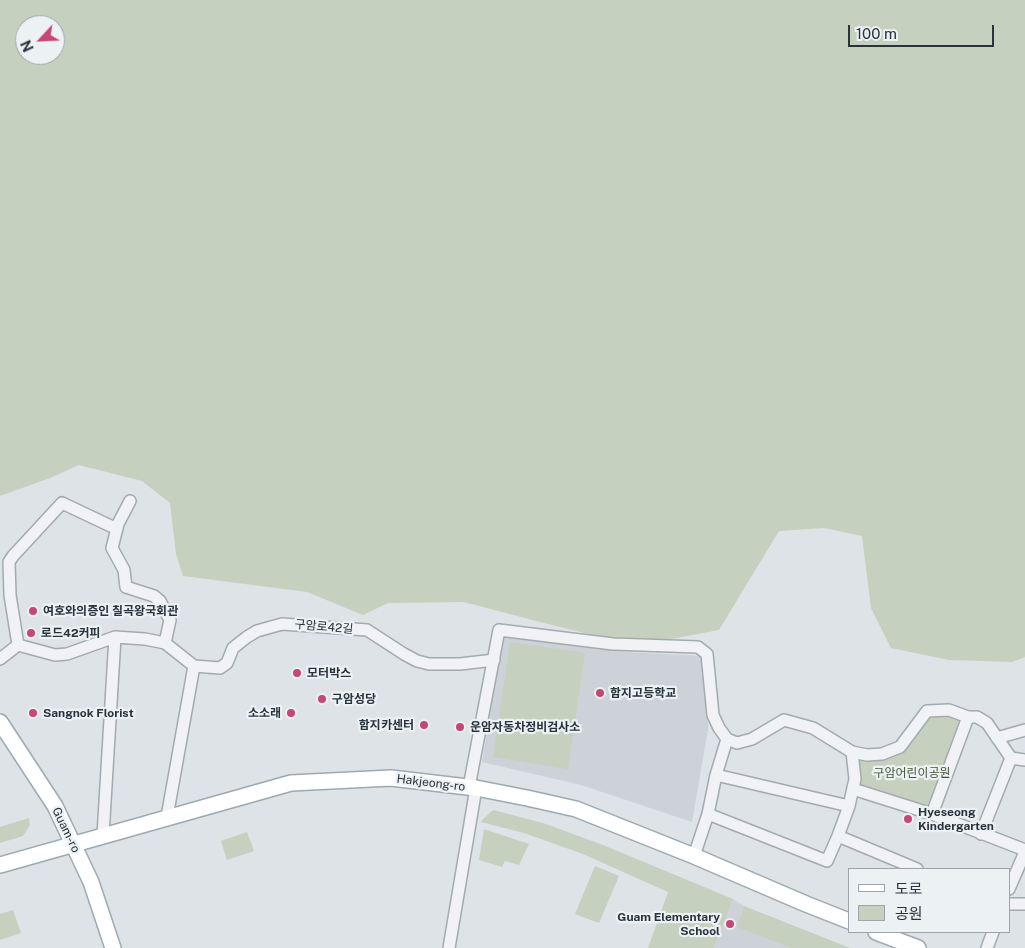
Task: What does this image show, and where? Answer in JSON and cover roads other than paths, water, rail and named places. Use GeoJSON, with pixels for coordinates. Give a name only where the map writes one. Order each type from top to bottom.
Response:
{"type":"FeatureCollection","features":[{"type":"Feature","properties":{"kind":"main road","name":"Guam-ro"},"geometry":{"type":"LineString","coordinates":[[0,722],[55,806],[91,882],[113,948]]}},
{"type":"Feature","properties":{"kind":"main road","name":"Hakjeong-ro"},"geometry":{"type":"LineString","coordinates":[[0,865],[291,783],[391,778],[473,788],[527,798],[576,810],[694,856],[848,921]]}},
{"type":"Feature","properties":{"kind":"main road"},"geometry":{"type":"LineString","coordinates":[[879,933],[918,948]]}},
{"type":"Feature","properties":{"kind":"street"},"geometry":{"type":"LineString","coordinates":[[130,501],[117,529],[112,548],[124,570],[126,587],[154,596],[162,605],[170,620],[165,643]]}},
{"type":"Feature","properties":{"kind":"street"},"geometry":{"type":"LineString","coordinates":[[18,645],[10,596],[9,562],[13,556],[62,503],[117,529]]}},
{"type":"Feature","properties":{"kind":"street","name":"구암로42길"},"geometry":{"type":"LineString","coordinates":[[194,666],[220,668],[227,663],[233,648],[246,637],[257,631],[282,624],[366,630],[417,661],[430,664],[460,664],[494,660]]}},
{"type":"Feature","properties":{"kind":"street"},"geometry":{"type":"LineString","coordinates":[[449,948],[499,630],[613,644],[698,647],[707,654],[712,715],[727,739],[737,743],[752,739],[784,720],[813,728],[852,752],[867,755],[882,754],[900,747],[927,711],[950,710],[968,718],[977,716],[987,723],[1012,758],[1025,760]]}},
{"type":"Feature","properties":{"kind":"street"},"geometry":{"type":"LineString","coordinates":[[18,645],[55,654],[67,654],[115,637],[145,639],[165,643],[194,666],[167,817]]}},
{"type":"Feature","properties":{"kind":"street"},"geometry":{"type":"LineString","coordinates":[[103,835],[115,637]]}},
{"type":"Feature","properties":{"kind":"street"},"geometry":{"type":"LineString","coordinates":[[0,659],[18,645]]}},
{"type":"Feature","properties":{"kind":"street"},"geometry":{"type":"LineString","coordinates":[[932,814],[968,718]]}},
{"type":"Feature","properties":{"kind":"street"},"geometry":{"type":"LineString","coordinates":[[997,738],[1025,730]]}},
{"type":"Feature","properties":{"kind":"street"},"geometry":{"type":"LineString","coordinates":[[694,856],[708,814],[716,775],[727,739]]}},
{"type":"Feature","properties":{"kind":"street"},"geometry":{"type":"LineString","coordinates":[[708,814],[827,861],[849,806],[853,789],[852,752]]}},
{"type":"Feature","properties":{"kind":"street"},"geometry":{"type":"LineString","coordinates":[[981,834],[1012,758]]}},
{"type":"Feature","properties":{"kind":"street"},"geometry":{"type":"LineString","coordinates":[[716,775],[849,806]]}},
{"type":"Feature","properties":{"kind":"street"},"geometry":{"type":"LineString","coordinates":[[853,789],[932,814],[1025,851],[1010,887]]}},
{"type":"Feature","properties":{"kind":"street"},"geometry":{"type":"LineString","coordinates":[[838,836],[915,868]]}},
{"type":"Feature","properties":{"kind":"street"},"geometry":{"type":"LineString","coordinates":[[1010,904],[1025,904]]}},
{"type":"Feature","properties":{"kind":"street"},"geometry":{"type":"LineString","coordinates":[[988,948],[993,933]]}},
{"type":"Feature","properties":{"kind":"place","name":"여호와의증인 칠곡왕국회관"},"geometry":{"type":"Point","coordinates":[33,611]}},
{"type":"Feature","properties":{"kind":"place","name":"로드42커피"},"geometry":{"type":"Point","coordinates":[31,633]}},
{"type":"Feature","properties":{"kind":"place","name":"모터박스"},"geometry":{"type":"Point","coordinates":[297,673]}},
{"type":"Feature","properties":{"kind":"place","name":"함지고등학교"},"geometry":{"type":"Point","coordinates":[600,693]}},
{"type":"Feature","properties":{"kind":"place","name":"구암성당"},"geometry":{"type":"Point","coordinates":[322,699]}},
{"type":"Feature","properties":{"kind":"place","name":"Sangnok Florist"},"geometry":{"type":"Point","coordinates":[33,713]}},
{"type":"Feature","properties":{"kind":"place","name":"소소래"},"geometry":{"type":"Point","coordinates":[291,713]}},
{"type":"Feature","properties":{"kind":"place","name":"함지카센터"},"geometry":{"type":"Point","coordinates":[424,725]}},
{"type":"Feature","properties":{"kind":"place","name":"운암자동차정비검사소"},"geometry":{"type":"Point","coordinates":[460,727]}},
{"type":"Feature","properties":{"kind":"place","name":"Hyeseong Kindergarten"},"geometry":{"type":"Point","coordinates":[908,819]}},
{"type":"Feature","properties":{"kind":"place","name":"Guam Elementary School"},"geometry":{"type":"Point","coordinates":[730,924]}},
{"type":"Feature","properties":{"kind":"park label","name":"구암어린이공원"},"geometry":{"type":"Point","coordinates":[912,773]}}]}
